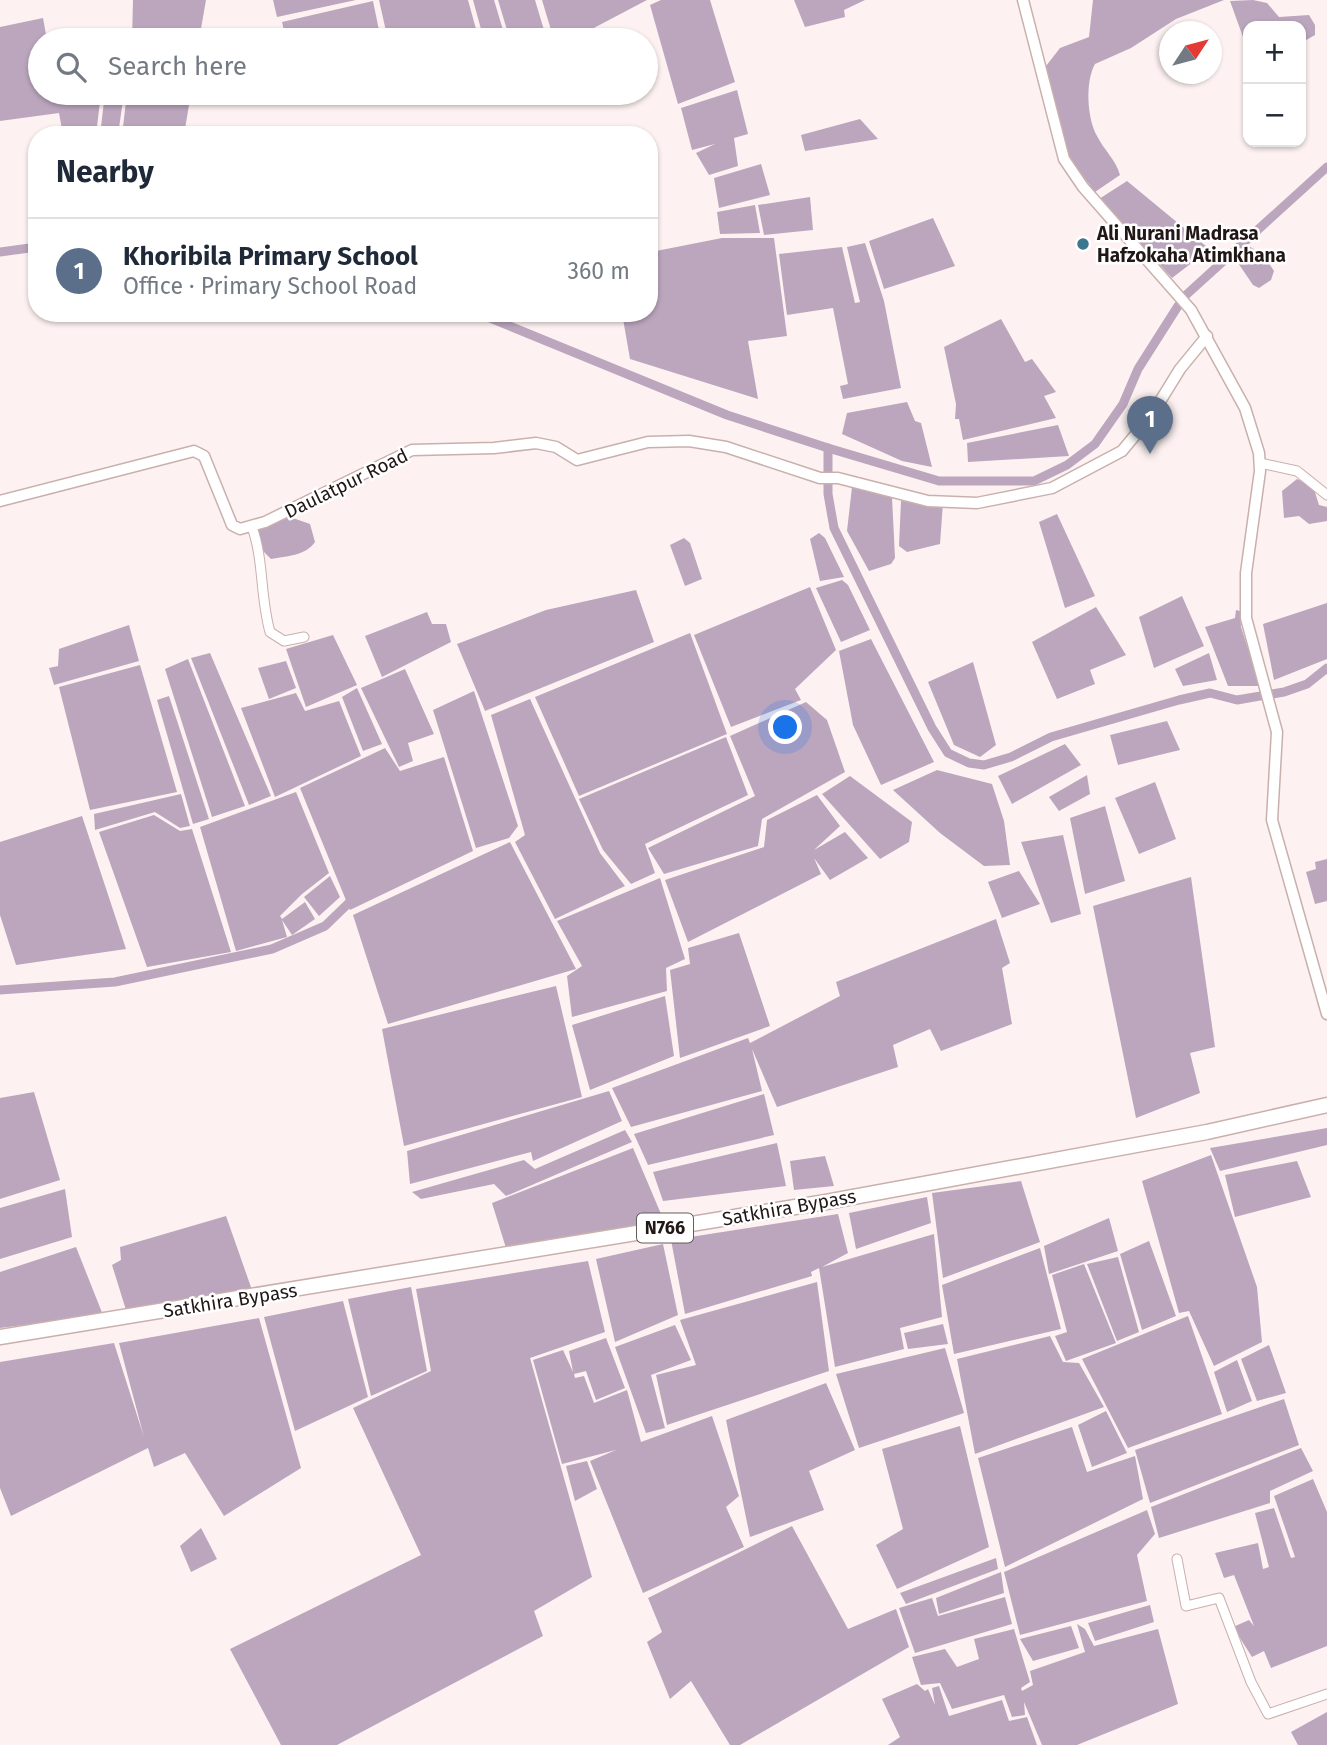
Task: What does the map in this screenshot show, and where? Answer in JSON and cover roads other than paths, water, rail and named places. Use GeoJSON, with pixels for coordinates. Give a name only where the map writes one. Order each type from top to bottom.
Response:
{"type":"FeatureCollection","features":[{"type":"Feature","properties":{"kind":"highway","name":"Satkhira Bypass"},"geometry":{"type":"LineString","coordinates":[[0,1337],[826,1202],[1207,1132],[1327,1105]]}},
{"type":"Feature","properties":{"kind":"street"},"geometry":{"type":"LineString","coordinates":[[1023,0],[1064,159],[1083,187],[1181,295],[1207,336],[1245,408],[1260,463],[1245,596],[1246,618],[1278,744],[1272,820],[1327,1014]]}},
{"type":"Feature","properties":{"kind":"street","name":"Daulatpur Road"},"geometry":{"type":"LineString","coordinates":[[252,527],[412,450],[494,448],[536,443],[556,447],[577,460],[648,442],[689,441],[726,447],[820,478],[838,478],[928,501],[977,503],[1052,488],[1122,451],[1151,416],[1180,369],[1207,336]]}},
{"type":"Feature","properties":{"kind":"street"},"geometry":{"type":"LineString","coordinates":[[0,501],[194,451],[204,456],[232,525],[240,529],[252,527],[258,544],[261,594],[270,632],[284,641],[304,637]]}},
{"type":"Feature","properties":{"kind":"street"},"geometry":{"type":"LineString","coordinates":[[1260,463],[1297,471],[1327,495]]}},
{"type":"Feature","properties":{"kind":"street"},"geometry":{"type":"LineString","coordinates":[[1177,1559],[1186,1606],[1219,1598],[1251,1682],[1268,1714],[1327,1693]]}},
{"type":"Feature","properties":{"kind":"waterway"},"geometry":{"type":"LineString","coordinates":[[1186,295],[1327,167]]}},
{"type":"Feature","properties":{"kind":"waterway"},"geometry":{"type":"LineString","coordinates":[[0,252],[28,248]]}},
{"type":"Feature","properties":{"kind":"waterway"},"geometry":{"type":"LineString","coordinates":[[500,322],[727,415],[828,448],[939,481],[1034,481],[1067,465],[1095,444],[1123,404],[1138,369],[1178,306]]}},
{"type":"Feature","properties":{"kind":"waterway"},"geometry":{"type":"LineString","coordinates":[[828,448],[828,494],[834,528],[932,728],[948,753],[969,763],[984,765],[1011,757],[1051,737],[1210,693],[1237,700],[1284,692],[1307,684],[1327,668]]}},
{"type":"Feature","properties":{"kind":"waterway"},"geometry":{"type":"LineString","coordinates":[[0,990],[115,982],[272,949],[325,926],[355,897]]}},
{"type":"Feature","properties":{"kind":"place","name":"Ali Nurani Madrasa Hafzokaha Atimkhana"},"geometry":{"type":"Point","coordinates":[1083,244]}},
{"type":"Feature","properties":{"kind":"place","name":"Khoribila Primary School"},"geometry":{"type":"Point","coordinates":[1150,454]}}]}
